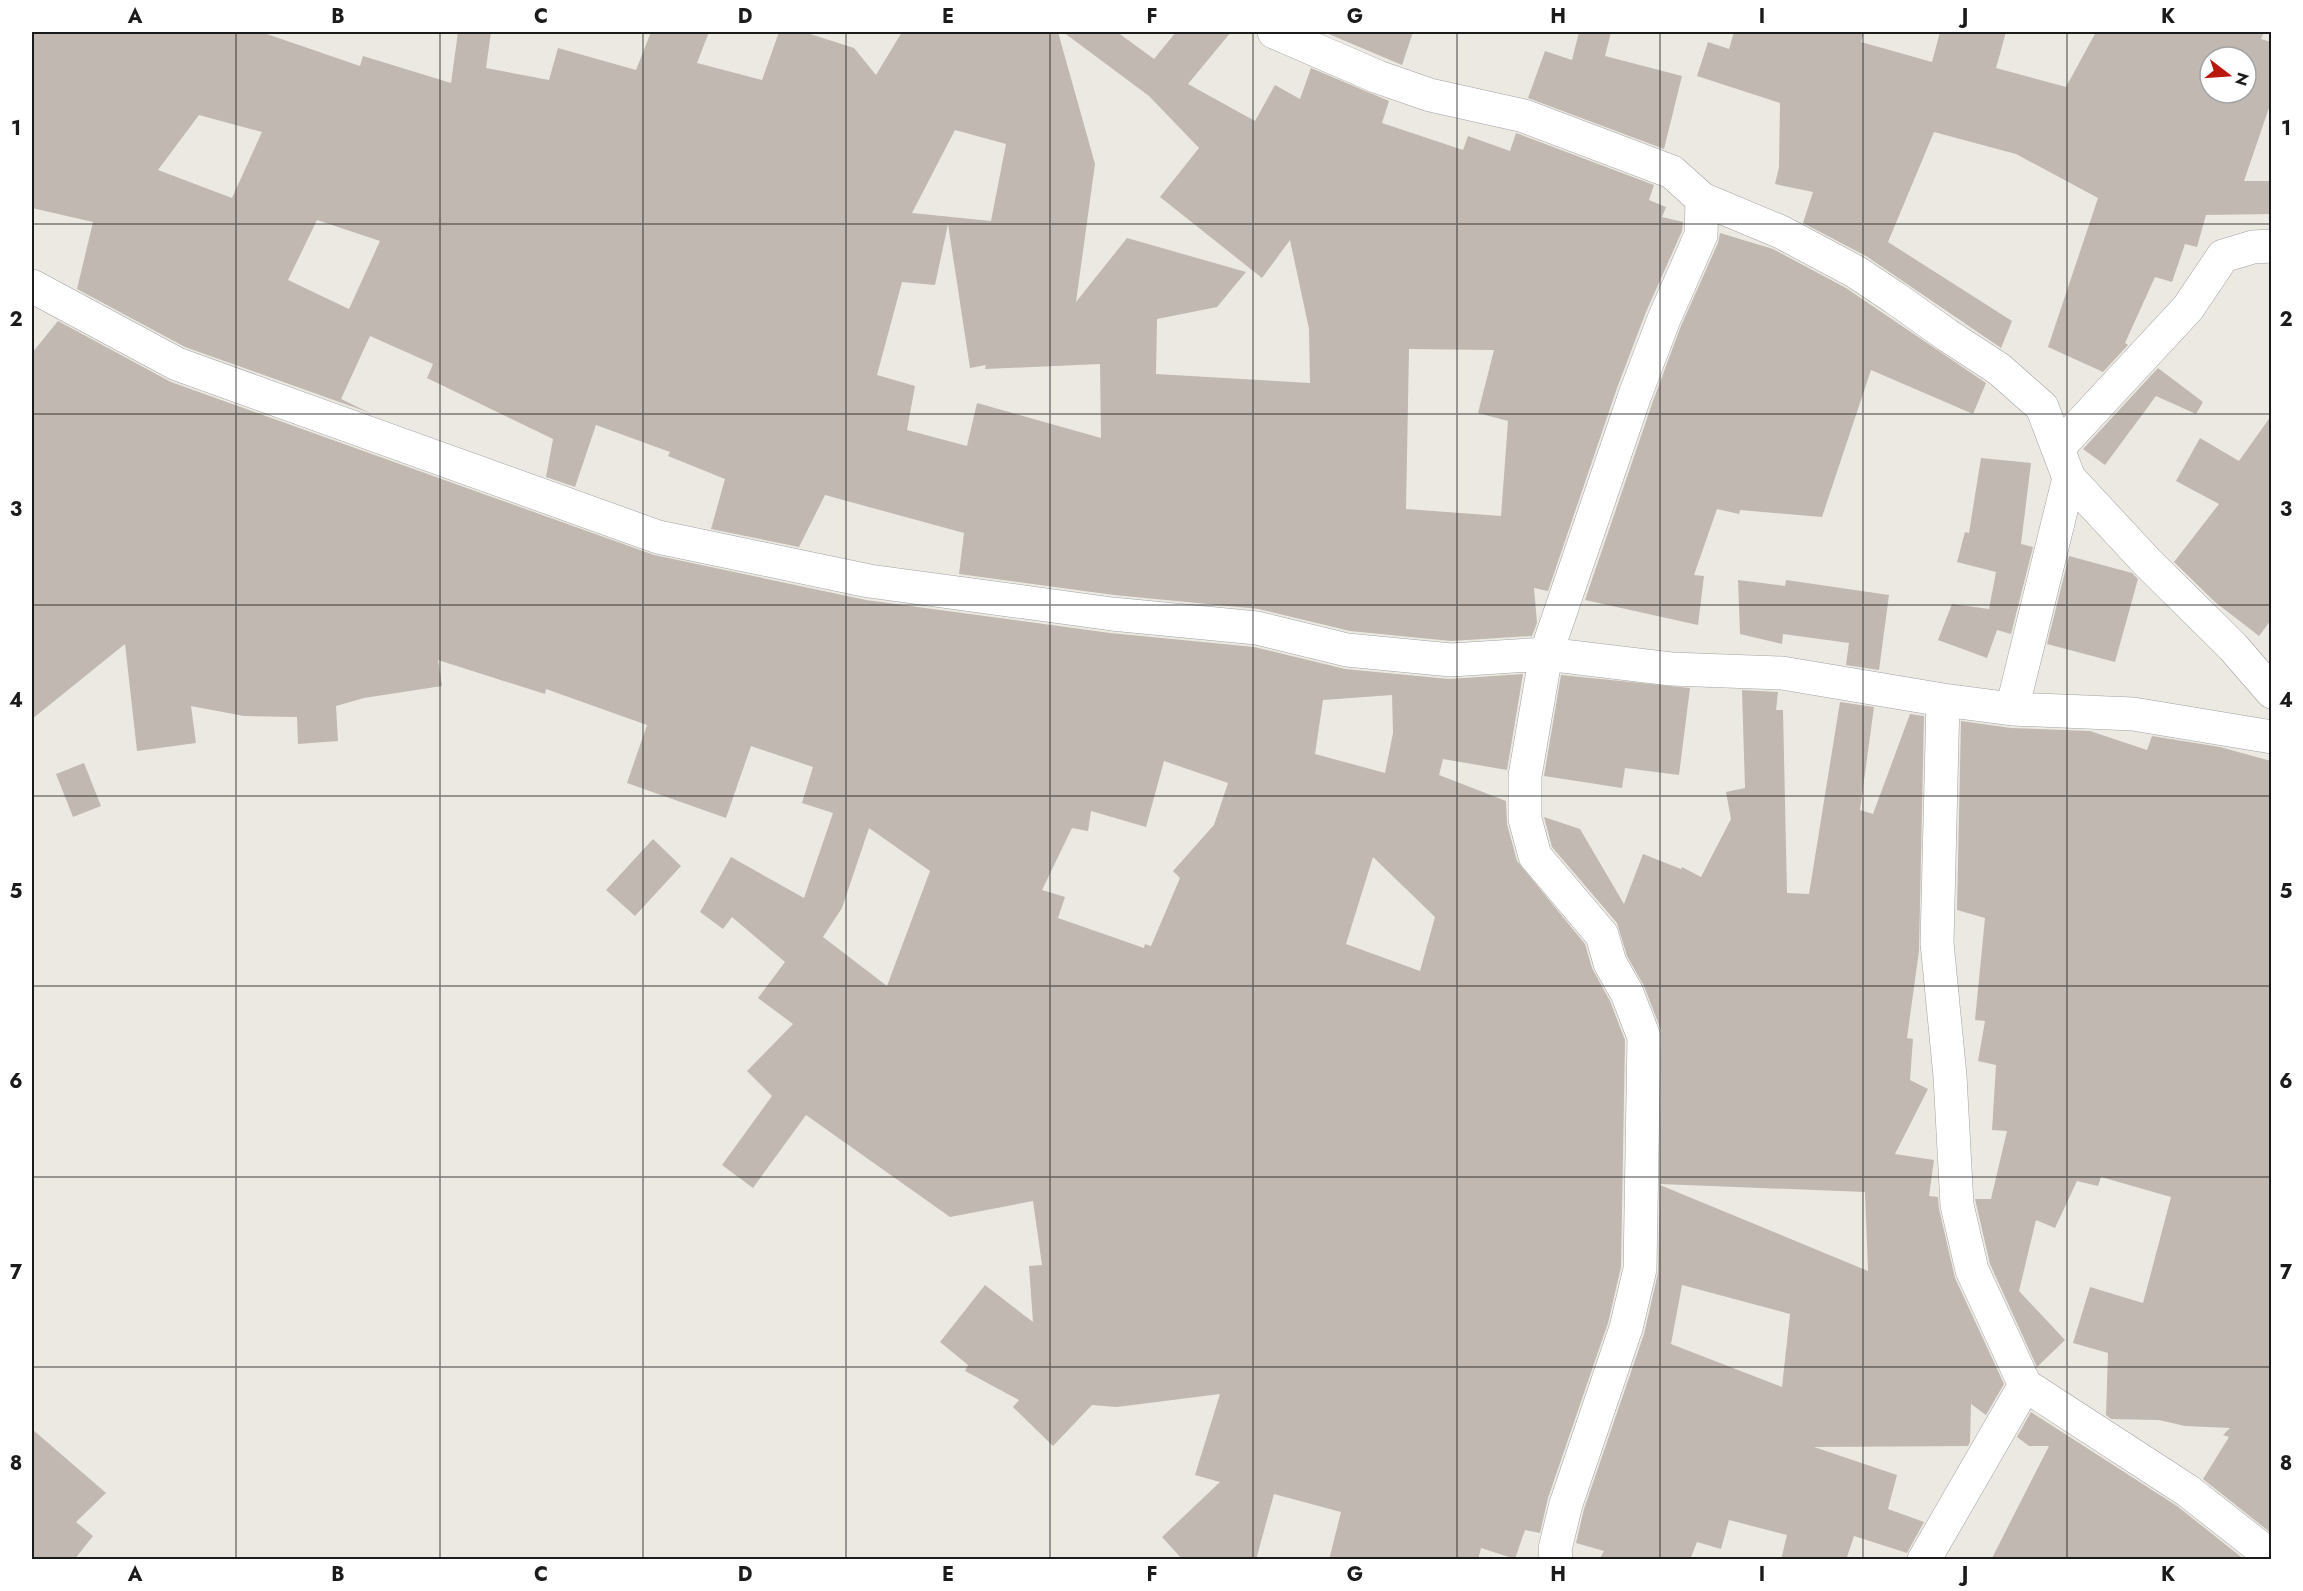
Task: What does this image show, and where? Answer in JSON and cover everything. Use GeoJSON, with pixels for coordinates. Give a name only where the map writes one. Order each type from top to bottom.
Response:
{"type":"FeatureCollection","features":[{"type":"Feature","properties":{"kind":"street"},"geometry":{"type":"LineString","coordinates":[[1274,32],[1378,77],[1430,95],[1524,116],[1672,172],[1702,199],[1781,232],[1856,272],[1999,369],[2042,407],[2064,463],[2147,562],[2233,647],[2271,692]]}},
{"type":"Feature","properties":{"kind":"street"},"geometry":{"type":"LineString","coordinates":[[1556,1560],[1555,1549],[1566,1504],[1626,1328],[1640,1269],[1644,1037],[1627,993],[1610,963],[1602,934],[1534,856],[1525,819],[1525,776],[1545,654],[1639,384],[1664,319],[1701,235],[1702,199]]}},
{"type":"Feature","properties":{"kind":"street"},"geometry":{"type":"LineString","coordinates":[[2012,709],[2064,463],[2188,308],[2223,256],[2253,247],[2271,246]]}},
{"type":"Feature","properties":{"kind":"street"},"geometry":{"type":"LineString","coordinates":[[32,286],[177,364],[658,537],[869,581],[1112,614],[1257,628],[1347,650],[1451,660],[1545,654],[1671,669],[1782,673],[1943,700],[2012,709],[2133,714],[2271,737]]}},
{"type":"Feature","properties":{"kind":"street"},"geometry":{"type":"LineString","coordinates":[[1943,700],[1937,943],[1950,1076],[1957,1205],[1972,1270],[2025,1385],[2188,1491],[2271,1557]]}},
{"type":"Feature","properties":{"kind":"street"},"geometry":{"type":"LineString","coordinates":[[1924,1560],[2025,1385]]}},
{"type":"Feature","properties":{"kind":"building"},"geometry":{"type":"Polygon","coordinates":[[[32,32],[261,32],[360,66],[363,56],[451,83],[458,32],[491,32],[486,68],[549,80],[558,48],[636,70],[651,32],[709,32],[697,63],[762,80],[779,32],[804,32],[854,48],[876,75],[902,32],[1058,32],[1095,164],[1076,302],[1127,238],[1246,272],[1217,307],[1157,319],[1156,374],[1310,383],[1309,329],[1290,240],[1262,278],[1160,197],[1199,148],[1149,96],[1063,32],[1117,32],[1154,59],[1176,32],[1231,32],[1188,84],[1255,121],[1275,85],[1300,99],[1311,68],[1389,101],[1382,123],[1463,150],[1468,136],[1510,151],[1516,133],[1654,185],[1649,200],[1666,207],[1662,217],[1683,222],[1682,231],[1646,312],[1617,388],[1548,591],[1534,588],[1537,623],[1532,636],[1451,641],[1350,631],[1259,609],[1114,595],[959,574],[964,533],[825,495],[799,547],[711,529],[725,479],[668,456],[670,452],[596,425],[575,487],[546,477],[553,439],[427,378],[433,364],[370,336],[341,399],[370,413],[185,347],[77,289],[93,222],[32,208],[32,32]],[[199,115],[158,170],[232,198],[262,132],[199,115]],[[955,130],[912,213],[991,221],[1006,144],[955,130]],[[317,220],[288,280],[349,309],[380,241],[317,220]],[[948,224],[935,285],[902,282],[877,375],[915,386],[907,430],[967,446],[977,403],[1101,438],[1100,364],[985,369],[986,365],[970,368],[948,224]],[[1409,349],[1406,509],[1501,516],[1508,421],[1478,413],[1494,350],[1409,349]]]}},
{"type":"Feature","properties":{"kind":"building"},"geometry":{"type":"Polygon","coordinates":[[[1324,32],[1413,32],[1402,65],[1324,32]]]}},
{"type":"Feature","properties":{"kind":"building"},"geometry":{"type":"Polygon","coordinates":[[[1579,32],[1611,32],[1605,56],[1682,76],[1664,149],[1528,98],[1545,51],[1572,60],[1579,32]]]}},
{"type":"Feature","properties":{"kind":"building"},"geometry":{"type":"Polygon","coordinates":[[[1734,32],[1864,32],[1861,42],[1932,62],[1940,32],[2006,32],[1996,68],[2066,87],[2096,32],[2264,32],[2261,39],[2271,42],[2271,102],[2244,181],[2271,181],[2271,214],[2206,215],[2197,247],[2185,244],[2172,282],[2155,277],[2125,343],[2128,345],[2103,372],[2048,347],[2098,198],[2016,154],[1934,132],[1888,242],[2012,321],[2001,348],[1866,256],[1803,223],[1813,192],[1775,184],[1779,167],[1780,103],[1697,76],[1708,42],[1729,49],[1734,32]]]}},
{"type":"Feature","properties":{"kind":"building"},"geometry":{"type":"Polygon","coordinates":[[[1720,233],[1773,249],[1846,288],[1986,383],[1973,414],[1871,370],[1822,517],[1740,510],[1739,514],[1717,509],[1694,575],[1704,576],[1698,625],[1585,600],[1653,401],[1681,326],[1718,243],[1720,233]]]}},
{"type":"Feature","properties":{"kind":"building"},"geometry":{"type":"Polygon","coordinates":[[[58,321],[171,382],[654,555],[866,600],[1110,633],[1254,647],[1345,669],[1449,679],[1523,674],[1507,770],[1443,759],[1439,775],[1506,801],[1507,824],[1517,861],[1585,944],[1592,968],[1610,1001],[1625,1040],[1621,1267],[1608,1323],[1548,1498],[1540,1533],[1525,1530],[1515,1559],[1481,1548],[1478,1560],[1329,1560],[1341,1512],[1274,1494],[1256,1560],[1183,1560],[1162,1537],[1220,1482],[1195,1475],[1220,1394],[1117,1407],[1092,1405],[1053,1446],[1013,1407],[1019,1400],[965,1371],[968,1365],[940,1342],[985,1285],[1033,1322],[1029,1266],[1042,1265],[1033,1201],[950,1217],[806,1115],[753,1188],[722,1165],[772,1096],[747,1071],[793,1024],[758,998],[785,962],[732,917],[723,929],[700,912],[731,857],[804,898],[833,813],[802,803],[813,767],[751,746],[726,818],[627,783],[647,725],[546,689],[545,694],[438,660],[442,686],[364,698],[336,706],[338,741],[298,744],[297,717],[244,716],[191,706],[196,743],[137,751],[125,644],[32,719],[32,353],[58,321]],[[1392,695],[1323,700],[1315,754],[1385,773],[1393,733],[1392,695]],[[1164,761],[1146,827],[1091,811],[1088,831],[1072,828],[1042,890],[1065,897],[1058,918],[1144,948],[1145,944],[1151,946],[1180,878],[1173,871],[1214,825],[1228,783],[1164,761]],[[869,828],[842,908],[823,937],[887,986],[930,871],[869,828]],[[1373,857],[1346,944],[1420,971],[1435,917],[1373,857]]]}},
{"type":"Feature","properties":{"kind":"building"},"geometry":{"type":"Polygon","coordinates":[[[2158,368],[2203,402],[2196,414],[2156,396],[2105,465],[2083,449],[2158,368]]]}},
{"type":"Feature","properties":{"kind":"building"},"geometry":{"type":"Polygon","coordinates":[[[2271,416],[2271,620],[2259,636],[2215,602],[2174,562],[2219,504],[2176,481],[2200,438],[2239,461],[2271,416]]]}},
{"type":"Feature","properties":{"kind":"building"},"geometry":{"type":"Polygon","coordinates":[[[1981,458],[2031,463],[2021,544],[2033,547],[2011,634],[1997,630],[1987,658],[1938,640],[1952,604],[1989,609],[1996,572],[1957,562],[1965,532],[1969,533],[1981,458]]]}},
{"type":"Feature","properties":{"kind":"building"},"geometry":{"type":"Polygon","coordinates":[[[2069,556],[2132,573],[2138,579],[2115,662],[2047,644],[2069,556]]]}},
{"type":"Feature","properties":{"kind":"building"},"geometry":{"type":"Polygon","coordinates":[[[1738,580],[1785,586],[1786,580],[1889,595],[1879,670],[1846,665],[1849,643],[1783,634],[1782,644],[1740,634],[1738,580]]]}},
{"type":"Feature","properties":{"kind":"building"},"geometry":{"type":"Polygon","coordinates":[[[1561,675],[1690,688],[1679,775],[1625,768],[1622,788],[1544,776],[1561,675]]]}},
{"type":"Feature","properties":{"kind":"building"},"geometry":{"type":"Polygon","coordinates":[[[1742,690],[1778,692],[1776,710],[1783,710],[1787,893],[1809,894],[1840,702],[1874,707],[1860,810],[1873,814],[1910,714],[1924,716],[1919,951],[1907,1038],[1913,1039],[1910,1080],[1928,1089],[1895,1154],[1934,1160],[1929,1196],[1938,1197],[1955,1278],[2004,1384],[1986,1415],[1971,1404],[1968,1446],[1814,1447],[1897,1475],[1888,1509],[1924,1522],[1907,1553],[1854,1536],[1846,1560],[1781,1560],[1787,1535],[1729,1520],[1721,1549],[1697,1542],[1690,1560],[1599,1560],[1604,1551],[1576,1543],[1584,1509],[1644,1334],[1658,1273],[1660,1185],[1868,1271],[1865,1192],[1660,1184],[1661,1030],[1644,986],[1627,956],[1617,923],[1552,847],[1544,817],[1580,829],[1624,904],[1643,854],[1681,869],[1682,867],[1701,877],[1731,819],[1726,792],[1745,788],[1742,690]],[[1682,1285],[1671,1344],[1782,1387],[1790,1314],[1682,1285]]]}},
{"type":"Feature","properties":{"kind":"building"},"geometry":{"type":"Polygon","coordinates":[[[1961,721],[2011,728],[2090,731],[2147,750],[2152,736],[2220,747],[2271,761],[2271,1533],[2203,1479],[2229,1437],[2223,1435],[2230,1428],[2185,1426],[2159,1420],[2111,1419],[2106,1415],[2108,1353],[2073,1343],[2090,1287],[2143,1303],[2171,1197],[2101,1177],[2098,1186],[2077,1181],[2055,1228],[2036,1220],[2019,1291],[2065,1340],[2037,1367],[1990,1264],[1975,1199],[1991,1199],[2007,1131],[1992,1130],[1996,1065],[1978,1061],[1985,1021],[1975,1020],[1985,918],[1957,910],[1961,721]]]}},
{"type":"Feature","properties":{"kind":"building"},"geometry":{"type":"Polygon","coordinates":[[[84,763],[101,806],[73,817],[56,774],[84,763]]]}},
{"type":"Feature","properties":{"kind":"building"},"geometry":{"type":"Polygon","coordinates":[[[653,839],[681,866],[635,916],[606,890],[653,839]]]}},
{"type":"Feature","properties":{"kind":"building"},"geometry":{"type":"Polygon","coordinates":[[[2031,1412],[2177,1506],[2245,1560],[1991,1560],[2049,1446],[2029,1446],[2017,1437],[2031,1412]]]}},
{"type":"Feature","properties":{"kind":"building"},"geometry":{"type":"Polygon","coordinates":[[[32,1429],[106,1493],[76,1522],[93,1536],[74,1560],[32,1560],[32,1429]]]}}]}
